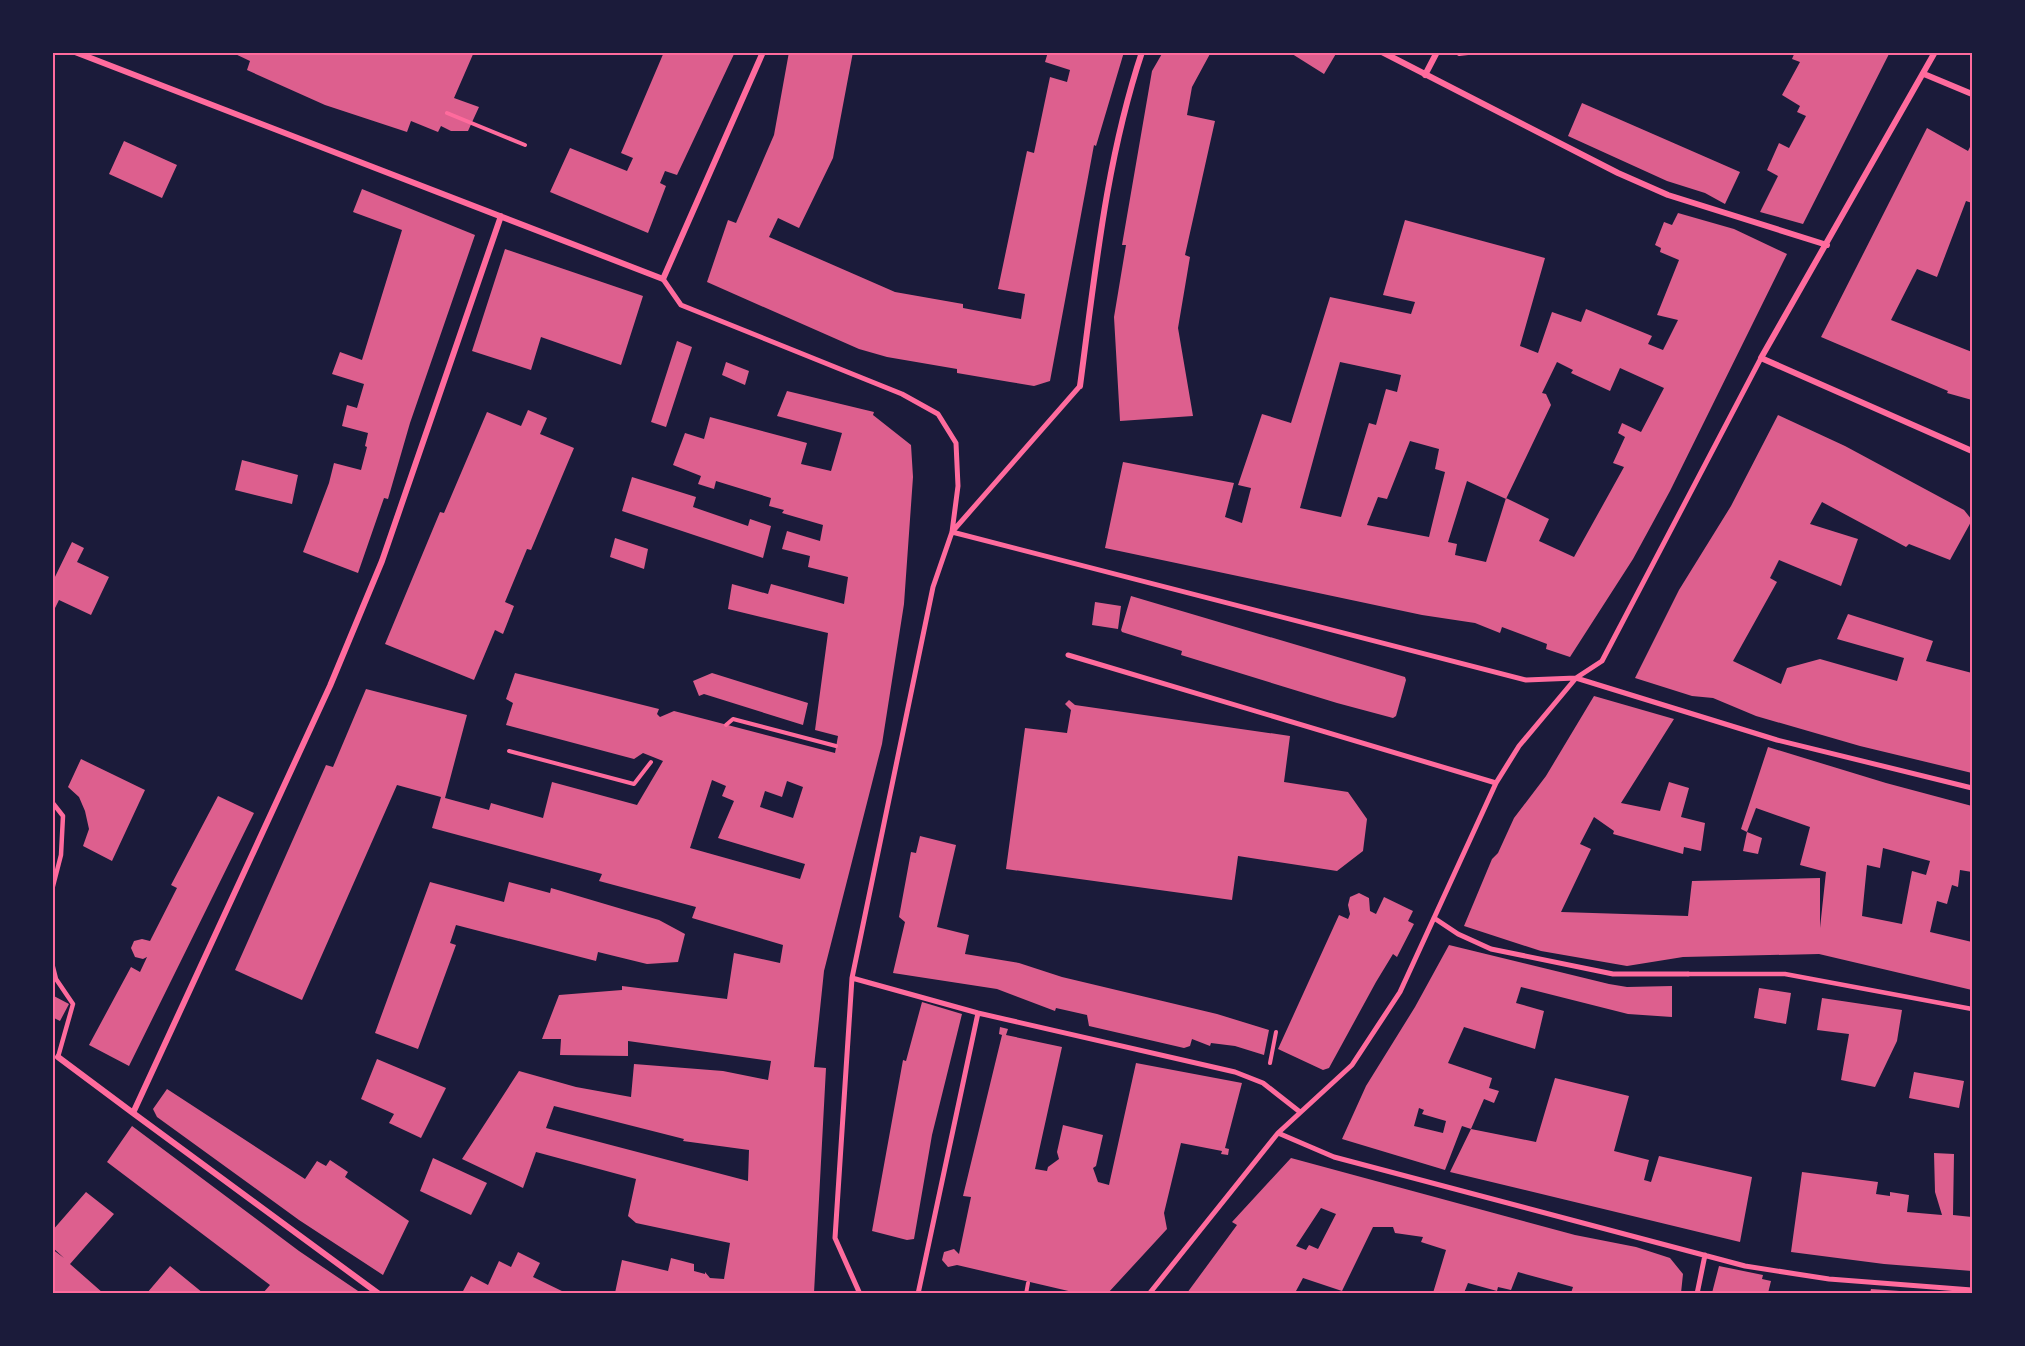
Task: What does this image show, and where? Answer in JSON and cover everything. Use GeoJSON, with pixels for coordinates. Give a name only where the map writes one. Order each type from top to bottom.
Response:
{"type":"FeatureCollection","features":[{"type":"Feature","properties":{"kind":"street"},"geometry":{"type":"LineString","coordinates":[[75,52],[663,279],[681,305],[902,394],[938,414],[956,443],[958,486],[952,532],[931,598],[852,978],[835,1238],[860,1293]]}},
{"type":"Feature","properties":{"kind":"street"},"geometry":{"type":"LineString","coordinates":[[663,279],[764,52]]}},
{"type":"Feature","properties":{"kind":"street"},"geometry":{"type":"LineString","coordinates":[[952,532],[1080,386],[1112,169],[1125,111],[1142,52]]}},
{"type":"Feature","properties":{"kind":"street"},"geometry":{"type":"LineString","coordinates":[[1382,52],[1571,150],[1668,195],[1827,245]]}},
{"type":"Feature","properties":{"kind":"street"},"geometry":{"type":"LineString","coordinates":[[1425,75],[1437,52]]}},
{"type":"Feature","properties":{"kind":"street"},"geometry":{"type":"LineString","coordinates":[[1149,1293],[1278,1133],[1343,1076],[1400,992],[1496,783],[1519,746],[1576,678],[1602,661],[1761,358],[1935,52]]}},
{"type":"Feature","properties":{"kind":"street"},"geometry":{"type":"LineString","coordinates":[[1924,74],[1972,94]]}},
{"type":"Feature","properties":{"kind":"street"},"geometry":{"type":"LineString","coordinates":[[133,1113],[330,686],[382,561],[501,216]]}},
{"type":"Feature","properties":{"kind":"street"},"geometry":{"type":"LineString","coordinates":[[1761,358],[1972,451]]}},
{"type":"Feature","properties":{"kind":"street"},"geometry":{"type":"LineString","coordinates":[[952,532],[1526,680],[1576,678],[1777,740],[1972,788]]}},
{"type":"Feature","properties":{"kind":"street"},"geometry":{"type":"LineString","coordinates":[[1068,656],[1496,783]]}},
{"type":"Feature","properties":{"kind":"street"},"geometry":{"type":"LineString","coordinates":[[1434,918],[1458,934],[1491,949],[1613,974],[1688,974]]}},
{"type":"Feature","properties":{"kind":"street"},"geometry":{"type":"LineString","coordinates":[[852,978],[978,1013],[1235,1072],[1263,1083],[1300,1112]]}},
{"type":"Feature","properties":{"kind":"street"},"geometry":{"type":"LineString","coordinates":[[918,1293],[978,1013]]}},
{"type":"Feature","properties":{"kind":"street"},"geometry":{"type":"LineString","coordinates":[[58,1056],[379,1293]]}},
{"type":"Feature","properties":{"kind":"street"},"geometry":{"type":"LineString","coordinates":[[1278,1133],[1334,1157],[1705,1255],[1792,1275],[1972,1290]]}},
{"type":"Feature","properties":{"kind":"street"},"geometry":{"type":"LineString","coordinates":[[1697,1293],[1705,1255]]}},
{"type":"Feature","properties":{"kind":"lane"},"geometry":{"type":"LineString","coordinates":[[52,802],[63,816],[61,855],[52,890]]}},
{"type":"Feature","properties":{"kind":"lane"},"geometry":{"type":"LineString","coordinates":[[52,963],[56,979],[73,1004],[58,1056]]}},
{"type":"Feature","properties":{"kind":"lane"},"geometry":{"type":"LineString","coordinates":[[1688,974],[1785,974],[1972,1009]]}},
{"type":"Feature","properties":{"kind":"path"},"geometry":{"type":"LineString","coordinates":[[1456,52],[1461,55],[1477,52]]}},
{"type":"Feature","properties":{"kind":"path"},"geometry":{"type":"LineString","coordinates":[[447,113],[525,145]]}},
{"type":"Feature","properties":{"kind":"path"},"geometry":{"type":"LineString","coordinates":[[726,724],[733,719],[836,746]]}},
{"type":"Feature","properties":{"kind":"path"},"geometry":{"type":"LineString","coordinates":[[508,752],[634,784],[651,762]]}},
{"type":"Feature","properties":{"kind":"path"},"geometry":{"type":"LineString","coordinates":[[1269,1068],[1276,1032]]}},
{"type":"Feature","properties":{"kind":"path"},"geometry":{"type":"LineString","coordinates":[[1026,1293],[1028,1283]]}},
{"type":"Feature","properties":{"kind":"building"},"geometry":{"type":"Polygon","coordinates":[[[231,52],[474,52],[454,98],[479,107],[468,131],[451,131],[441,126],[438,132],[411,121],[407,132],[325,105],[247,70],[250,61],[231,52]]]}},
{"type":"Feature","properties":{"kind":"building"},"geometry":{"type":"Polygon","coordinates":[[[664,52],[735,52],[677,175],[665,171],[660,183],[666,186],[648,233],[550,192],[570,148],[627,171],[633,158],[621,153],[664,52]]]}},
{"type":"Feature","properties":{"kind":"building"},"geometry":{"type":"Polygon","coordinates":[[[789,52],[853,52],[833,158],[799,228],[778,218],[769,237],[895,292],[963,304],[963,308],[1021,319],[1025,294],[998,289],[1027,151],[1034,153],[1050,77],[1067,82],[1070,70],[1045,62],[1048,52],[1124,52],[1096,146],[1094,145],[1050,381],[1034,386],[1010,382],[957,373],[957,369],[887,357],[859,349],[707,282],[728,220],[736,223],[774,135],[789,52]]]}},
{"type":"Feature","properties":{"kind":"building"},"geometry":{"type":"Polygon","coordinates":[[[1163,52],[1211,52],[1192,87],[1187,115],[1215,121],[1185,255],[1190,257],[1178,328],[1193,416],[1120,421],[1114,317],[1126,245],[1122,245],[1152,71],[1163,52]]]}},
{"type":"Feature","properties":{"kind":"building"},"geometry":{"type":"Polygon","coordinates":[[[1289,52],[1337,52],[1324,74],[1289,52]]]}},
{"type":"Feature","properties":{"kind":"building"},"geometry":{"type":"Polygon","coordinates":[[[1795,52],[1890,52],[1803,224],[1760,212],[1778,176],[1767,170],[1779,143],[1789,148],[1806,116],[1797,112],[1800,106],[1782,95],[1800,62],[1792,59],[1795,52]]]}},
{"type":"Feature","properties":{"kind":"building"},"geometry":{"type":"Polygon","coordinates":[[[1582,103],[1740,172],[1725,204],[1705,193],[1667,181],[1568,136],[1582,103]]]}},
{"type":"Feature","properties":{"kind":"building"},"geometry":{"type":"Polygon","coordinates":[[[1927,128],[1968,151],[1972,143],[1972,203],[1966,201],[1937,277],[1917,269],[1891,320],[1972,352],[1972,400],[1947,393],[1948,391],[1821,337],[1927,128]]]}},
{"type":"Feature","properties":{"kind":"building"},"geometry":{"type":"Polygon","coordinates":[[[124,141],[177,165],[162,198],[109,174],[124,141]]]}},
{"type":"Feature","properties":{"kind":"building"},"geometry":{"type":"Polygon","coordinates":[[[362,189],[475,235],[410,423],[388,499],[384,498],[358,573],[303,552],[329,483],[334,463],[361,470],[367,447],[365,446],[368,433],[342,426],[347,405],[357,408],[364,384],[332,374],[340,352],[362,360],[402,230],[353,212],[362,189]]]}},
{"type":"Feature","properties":{"kind":"building"},"geometry":{"type":"Polygon","coordinates":[[[1678,213],[1734,229],[1787,254],[1670,491],[1633,559],[1570,657],[1546,649],[1547,644],[1502,627],[1500,633],[1475,623],[1422,615],[1105,548],[1123,462],[1234,483],[1225,517],[1242,523],[1251,488],[1238,485],[1262,414],[1291,423],[1330,297],[1411,314],[1415,302],[1383,295],[1405,220],[1545,258],[1520,346],[1538,353],[1552,312],[1581,322],[1586,309],[1652,336],[1648,344],[1663,350],[1678,320],[1657,315],[1679,260],[1660,252],[1661,248],[1655,245],[1664,222],[1672,225],[1678,213]],[[1340,362],[1300,508],[1341,517],[1369,423],[1376,425],[1386,389],[1397,392],[1401,375],[1340,362]],[[1557,362],[1542,393],[1546,394],[1551,405],[1506,498],[1549,519],[1539,541],[1574,557],[1624,467],[1613,463],[1625,437],[1618,433],[1622,423],[1641,432],[1664,388],[1620,368],[1610,391],[1571,373],[1573,370],[1557,362]],[[1410,441],[1387,499],[1378,497],[1367,525],[1429,537],[1445,472],[1435,469],[1439,449],[1410,441]],[[1467,481],[1448,542],[1457,544],[1455,555],[1486,562],[1506,499],[1467,481]]]}},
{"type":"Feature","properties":{"kind":"building"},"geometry":{"type":"Polygon","coordinates":[[[505,249],[643,296],[621,365],[541,337],[531,370],[472,351],[505,249]]]}},
{"type":"Feature","properties":{"kind":"building"},"geometry":{"type":"Polygon","coordinates":[[[677,341],[692,347],[666,427],[651,422],[677,341]]]}},
{"type":"Feature","properties":{"kind":"building"},"geometry":{"type":"Polygon","coordinates":[[[726,362],[749,371],[745,385],[722,375],[726,362]]]}},
{"type":"Feature","properties":{"kind":"building"},"geometry":{"type":"Polygon","coordinates":[[[787,391],[874,412],[873,415],[911,445],[913,477],[904,604],[882,744],[824,971],[814,1067],[826,1068],[814,1293],[615,1293],[622,1260],[668,1271],[671,1258],[694,1264],[694,1271],[705,1274],[705,1272],[710,1278],[724,1279],[730,1243],[636,1223],[628,1216],[636,1179],[536,1152],[523,1188],[462,1159],[519,1071],[576,1087],[631,1097],[634,1064],[723,1071],[768,1080],[771,1061],[628,1041],[628,1056],[560,1055],[561,1039],[542,1039],[559,995],[622,990],[622,986],[727,999],[734,953],[780,963],[783,945],[692,918],[696,907],[599,881],[602,874],[432,828],[441,797],[397,785],[302,1000],[235,970],[326,765],[333,767],[366,689],[467,715],[445,798],[489,810],[491,803],[543,818],[552,782],[637,805],[663,761],[643,753],[634,759],[506,725],[513,703],[506,699],[515,673],[659,709],[657,714],[660,717],[674,711],[835,753],[838,736],[815,730],[828,633],[728,609],[732,584],[768,594],[771,584],[844,604],[848,577],[808,567],[810,556],[782,549],[787,531],[820,541],[823,525],[782,513],[784,510],[769,506],[771,498],[716,481],[714,489],[698,484],[701,476],[673,465],[685,433],[704,439],[710,417],[807,443],[801,464],[831,471],[842,433],[777,416],[787,391]],[[712,780],[690,848],[800,879],[805,864],[718,838],[734,801],[722,796],[726,786],[712,780]],[[787,781],[782,797],[765,791],[760,807],[793,818],[803,787],[787,781]],[[554,1106],[546,1128],[748,1181],[749,1150],[683,1141],[684,1139],[554,1106]]]}},
{"type":"Feature","properties":{"kind":"building"},"geometry":{"type":"Polygon","coordinates":[[[528,410],[547,418],[540,434],[574,448],[531,550],[527,549],[505,602],[514,606],[503,634],[495,630],[474,680],[385,644],[440,512],[444,513],[487,412],[521,426],[528,410]]]}},
{"type":"Feature","properties":{"kind":"building"},"geometry":{"type":"Polygon","coordinates":[[[1778,415],[1845,446],[1964,510],[1972,520],[1950,560],[1909,544],[1906,547],[1822,502],[1810,524],[1858,539],[1841,586],[1779,560],[1770,578],[1777,582],[1733,661],[1781,684],[1787,668],[1820,659],[1897,681],[1904,658],[1837,639],[1848,614],[1933,641],[1926,661],[1972,673],[1972,773],[1860,746],[1756,716],[1713,698],[1692,696],[1635,678],[1679,590],[1731,506],[1778,415]]]}},
{"type":"Feature","properties":{"kind":"building"},"geometry":{"type":"Polygon","coordinates":[[[242,460],[298,475],[292,504],[235,490],[242,460]]]}},
{"type":"Feature","properties":{"kind":"building"},"geometry":{"type":"Polygon","coordinates":[[[632,477],[696,497],[693,507],[748,526],[750,519],[771,526],[763,558],[622,511],[632,477]]]}},
{"type":"Feature","properties":{"kind":"building"},"geometry":{"type":"Polygon","coordinates":[[[615,538],[648,549],[644,569],[610,557],[615,538]]]}},
{"type":"Feature","properties":{"kind":"building"},"geometry":{"type":"Polygon","coordinates":[[[72,542],[84,548],[77,562],[109,577],[91,615],[59,600],[52,614],[52,583],[72,542]]]}},
{"type":"Feature","properties":{"kind":"building"},"geometry":{"type":"Polygon","coordinates":[[[1131,596],[1405,677],[1396,716],[1393,718],[1337,703],[1181,655],[1182,651],[1122,632],[1131,596]]]}},
{"type":"Feature","properties":{"kind":"building"},"geometry":{"type":"Polygon","coordinates":[[[1095,602],[1121,606],[1118,629],[1092,625],[1095,602]]]}},
{"type":"Feature","properties":{"kind":"building"},"geometry":{"type":"Polygon","coordinates":[[[712,673],[808,703],[803,725],[704,694],[699,696],[693,681],[712,673]]]}},
{"type":"Feature","properties":{"kind":"building"},"geometry":{"type":"Polygon","coordinates":[[[1594,696],[1674,719],[1621,803],[1660,811],[1669,782],[1689,788],[1681,817],[1705,823],[1701,851],[1684,847],[1683,854],[1613,834],[1614,831],[1594,817],[1580,844],[1591,849],[1561,912],[1688,916],[1692,881],[1820,878],[1820,928],[1826,872],[1800,865],[1810,827],[1756,808],[1747,832],[1741,829],[1768,747],[1972,806],[1972,872],[1960,870],[1958,887],[1952,885],[1947,904],[1937,901],[1930,932],[1972,942],[1972,990],[1819,954],[1683,957],[1627,966],[1541,951],[1464,926],[1492,859],[1498,853],[1514,818],[1546,776],[1594,696]],[[1883,848],[1880,868],[1867,865],[1862,916],[1902,924],[1912,871],[1926,875],[1930,861],[1883,848]]]}},
{"type":"Feature","properties":{"kind":"building"},"geometry":{"type":"Polygon","coordinates":[[[1069,700],[1075,705],[1290,736],[1284,782],[1348,792],[1367,819],[1363,851],[1337,871],[1238,856],[1232,900],[1006,869],[1025,728],[1067,733],[1071,710],[1065,704],[1069,700]]]}},
{"type":"Feature","properties":{"kind":"building"},"geometry":{"type":"Polygon","coordinates":[[[81,759],[145,790],[112,861],[83,846],[89,829],[85,811],[79,797],[68,787],[81,759]]]}},
{"type":"Feature","properties":{"kind":"building"},"geometry":{"type":"Polygon","coordinates":[[[218,796],[254,813],[129,1066],[89,1045],[131,967],[140,972],[147,957],[143,959],[135,957],[131,948],[134,941],[142,939],[150,941],[177,888],[171,885],[218,796]]]}},
{"type":"Feature","properties":{"kind":"building"},"geometry":{"type":"Polygon","coordinates":[[[1747,832],[1762,838],[1758,854],[1743,851],[1747,832]]]}},
{"type":"Feature","properties":{"kind":"building"},"geometry":{"type":"Polygon","coordinates":[[[920,836],[956,845],[937,927],[969,935],[965,954],[1019,963],[1062,977],[1217,1014],[1269,1030],[1264,1055],[1235,1046],[1211,1043],[1210,1046],[1192,1039],[1190,1046],[1184,1048],[1089,1026],[1087,1015],[1056,1008],[1055,1011],[997,989],[893,973],[905,922],[899,917],[911,852],[916,853],[920,836]]]}},
{"type":"Feature","properties":{"kind":"building"},"geometry":{"type":"Polygon","coordinates":[[[430,882],[504,902],[509,882],[550,893],[551,888],[659,920],[685,934],[678,962],[647,964],[598,952],[596,961],[456,925],[450,943],[456,945],[418,1049],[375,1033],[430,882]]]}},
{"type":"Feature","properties":{"kind":"building"},"geometry":{"type":"Polygon","coordinates":[[[1359,893],[1369,898],[1370,911],[1376,914],[1384,897],[1413,911],[1408,921],[1414,924],[1397,957],[1393,954],[1376,982],[1329,1068],[1323,1070],[1278,1049],[1339,915],[1348,919],[1350,897],[1359,893]]]}},
{"type":"Feature","properties":{"kind":"building"},"geometry":{"type":"Polygon","coordinates":[[[1449,945],[1609,984],[1627,987],[1672,986],[1672,1017],[1628,1014],[1521,987],[1516,1003],[1544,1011],[1535,1049],[1464,1027],[1448,1063],[1492,1078],[1489,1088],[1499,1091],[1494,1103],[1484,1099],[1471,1129],[1462,1126],[1445,1170],[1342,1139],[1366,1086],[1415,1007],[1449,945]],[[1419,1108],[1414,1126],[1443,1133],[1446,1121],[1422,1114],[1424,1110],[1419,1108]]]}},
{"type":"Feature","properties":{"kind":"building"},"geometry":{"type":"Polygon","coordinates":[[[1759,988],[1791,993],[1786,1024],[1754,1018],[1759,988]]]}},
{"type":"Feature","properties":{"kind":"building"},"geometry":{"type":"Polygon","coordinates":[[[52,995],[69,1004],[60,1021],[52,1017],[52,995]]]}},
{"type":"Feature","properties":{"kind":"building"},"geometry":{"type":"Polygon","coordinates":[[[1822,998],[1902,1010],[1897,1041],[1875,1087],[1841,1080],[1849,1034],[1817,1030],[1822,998]]]}},
{"type":"Feature","properties":{"kind":"building"},"geometry":{"type":"Polygon","coordinates":[[[922,1002],[962,1014],[932,1135],[914,1239],[907,1240],[872,1231],[903,1060],[906,1061],[922,1002]]]}},
{"type":"Feature","properties":{"kind":"building"},"geometry":{"type":"Polygon","coordinates":[[[1000,1027],[1008,1029],[1006,1035],[1062,1047],[1035,1169],[1047,1171],[1048,1167],[1059,1159],[1057,1152],[1063,1125],[1103,1135],[1096,1166],[1093,1168],[1098,1182],[1109,1185],[1136,1063],[1242,1083],[1225,1148],[1229,1149],[1228,1155],[1221,1154],[1222,1151],[1181,1143],[1164,1213],[1167,1229],[1108,1293],[1077,1293],[957,1265],[948,1267],[942,1260],[944,1252],[954,1249],[959,1254],[971,1197],[963,1196],[1002,1035],[999,1034],[1000,1027]]]}},
{"type":"Feature","properties":{"kind":"building"},"geometry":{"type":"Polygon","coordinates":[[[377,1059],[446,1088],[421,1138],[389,1123],[394,1114],[361,1099],[377,1059]]]}},
{"type":"Feature","properties":{"kind":"building"},"geometry":{"type":"Polygon","coordinates":[[[1914,1072],[1964,1081],[1959,1108],[1909,1098],[1914,1072]]]}},
{"type":"Feature","properties":{"kind":"building"},"geometry":{"type":"Polygon","coordinates":[[[1555,1078],[1629,1096],[1614,1151],[1649,1160],[1644,1180],[1651,1182],[1659,1156],[1752,1177],[1740,1242],[1450,1172],[1471,1129],[1536,1142],[1555,1078]]]}},
{"type":"Feature","properties":{"kind":"building"},"geometry":{"type":"Polygon","coordinates":[[[167,1089],[305,1179],[317,1161],[326,1166],[330,1160],[348,1172],[345,1177],[409,1221],[383,1275],[299,1220],[157,1117],[153,1109],[167,1089]]]}},
{"type":"Feature","properties":{"kind":"building"},"geometry":{"type":"Polygon","coordinates":[[[132,1126],[299,1251],[361,1293],[263,1293],[270,1285],[107,1162],[132,1126]]]}},
{"type":"Feature","properties":{"kind":"building"},"geometry":{"type":"Polygon","coordinates":[[[1934,1153],[1954,1154],[1953,1215],[1972,1217],[1972,1271],[1884,1264],[1791,1252],[1802,1172],[1878,1182],[1876,1194],[1890,1196],[1890,1192],[1909,1195],[1907,1212],[1942,1215],[1935,1192],[1934,1153]]]}},
{"type":"Feature","properties":{"kind":"building"},"geometry":{"type":"Polygon","coordinates":[[[433,1158],[487,1183],[471,1215],[420,1191],[433,1158]]]}},
{"type":"Feature","properties":{"kind":"building"},"geometry":{"type":"Polygon","coordinates":[[[1291,1158],[1575,1235],[1636,1247],[1670,1258],[1683,1274],[1681,1293],[1571,1293],[1573,1287],[1518,1272],[1511,1290],[1498,1287],[1497,1291],[1468,1283],[1464,1293],[1433,1293],[1446,1250],[1421,1242],[1423,1237],[1395,1233],[1393,1227],[1373,1227],[1342,1291],[1303,1278],[1296,1291],[1302,1293],[1187,1293],[1237,1225],[1232,1222],[1291,1158]],[[1321,1208],[1296,1246],[1306,1250],[1309,1245],[1318,1249],[1336,1214],[1321,1208]]]}},
{"type":"Feature","properties":{"kind":"building"},"geometry":{"type":"Polygon","coordinates":[[[86,1192],[114,1214],[70,1264],[103,1293],[53,1293],[52,1249],[64,1258],[52,1247],[52,1231],[86,1192]]]}},
{"type":"Feature","properties":{"kind":"building"},"geometry":{"type":"Polygon","coordinates":[[[518,1252],[540,1263],[533,1277],[566,1293],[462,1293],[471,1276],[488,1285],[499,1261],[511,1267],[518,1252]]]}},
{"type":"Feature","properties":{"kind":"building"},"geometry":{"type":"Polygon","coordinates":[[[170,1266],[203,1293],[147,1293],[170,1266]]]}},
{"type":"Feature","properties":{"kind":"building"},"geometry":{"type":"Polygon","coordinates":[[[1719,1266],[1763,1275],[1762,1279],[1771,1281],[1768,1293],[1712,1293],[1719,1266]]]}},
{"type":"Feature","properties":{"kind":"building"},"geometry":{"type":"Polygon","coordinates":[[[1871,1289],[1914,1292],[1914,1293],[1870,1293],[1871,1289]]]}}]}
